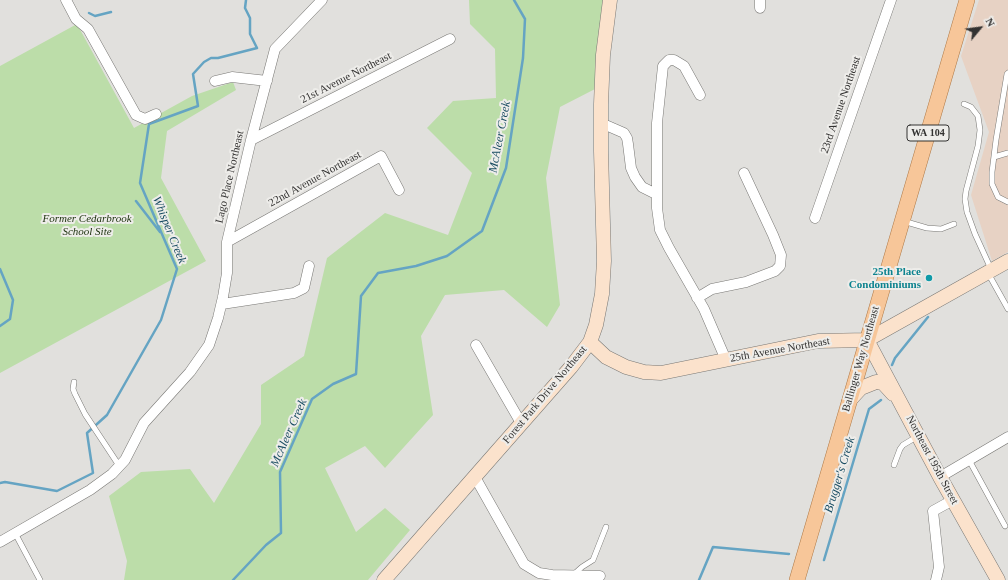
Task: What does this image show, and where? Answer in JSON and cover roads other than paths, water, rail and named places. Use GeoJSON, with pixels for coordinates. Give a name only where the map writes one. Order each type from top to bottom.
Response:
{"type":"FeatureCollection","features":[{"type":"Feature","properties":{"kind":"main road","name":"Ballinger Way Northeast"},"geometry":{"type":"LineString","coordinates":[[797,580],[966,0]]}},
{"type":"Feature","properties":{"kind":"street"},"geometry":{"type":"LineString","coordinates":[[66,0],[76,19],[88,29],[136,115],[145,119],[156,114]]}},
{"type":"Feature","properties":{"kind":"street","name":"Lago Place Northeast"},"geometry":{"type":"LineString","coordinates":[[120,467],[144,423],[190,372],[209,345],[222,304],[227,273],[227,242],[275,49],[322,0]]}},
{"type":"Feature","properties":{"kind":"street","name":"Forest Park Drive Northeast"},"geometry":{"type":"LineString","coordinates":[[384,580],[571,367],[590,342],[596,325],[600,302],[604,260],[601,123],[603,55],[610,0]]}},
{"type":"Feature","properties":{"kind":"street","name":"23rd Avenue Northeast"},"geometry":{"type":"LineString","coordinates":[[815,218],[891,0]]}},
{"type":"Feature","properties":{"kind":"street","name":"21st Avenue Northeast"},"geometry":{"type":"LineString","coordinates":[[252,140],[450,39]]}},
{"type":"Feature","properties":{"kind":"street"},"geometry":{"type":"LineString","coordinates":[[700,95],[684,66],[674,60],[669,60],[663,66],[657,123],[656,194],[660,230],[704,309],[726,360]]}},
{"type":"Feature","properties":{"kind":"street"},"geometry":{"type":"LineString","coordinates":[[215,81],[232,77],[267,81]]}},
{"type":"Feature","properties":{"kind":"street"},"geometry":{"type":"LineString","coordinates":[[601,123],[624,133],[628,144],[630,168],[634,177],[642,187],[656,194]]}},
{"type":"Feature","properties":{"kind":"street","name":"22nd Avenue Northeast"},"geometry":{"type":"LineString","coordinates":[[227,242],[381,156],[399,190]]}},
{"type":"Feature","properties":{"kind":"street"},"geometry":{"type":"LineString","coordinates":[[697,298],[712,289],[746,282],[775,271],[780,266],[781,255],[779,248],[744,173]]}},
{"type":"Feature","properties":{"kind":"street","name":"25th Avenue Northeast"},"geometry":{"type":"LineString","coordinates":[[590,342],[606,357],[626,368],[644,372],[662,373],[818,341],[867,340],[1008,261]]}},
{"type":"Feature","properties":{"kind":"street"},"geometry":{"type":"LineString","coordinates":[[222,304],[294,293],[304,288],[308,266]]}},
{"type":"Feature","properties":{"kind":"street","name":"Northeast 195th Street"},"geometry":{"type":"LineString","coordinates":[[867,340],[940,477],[998,580]]}},
{"type":"Feature","properties":{"kind":"street"},"geometry":{"type":"LineString","coordinates":[[476,345],[521,423]]}},
{"type":"Feature","properties":{"kind":"street"},"geometry":{"type":"LineString","coordinates":[[849,401],[861,388],[876,382],[883,383],[899,400]]}},
{"type":"Feature","properties":{"kind":"street"},"geometry":{"type":"LineString","coordinates":[[940,477],[1008,437]]}},
{"type":"Feature","properties":{"kind":"street"},"geometry":{"type":"LineString","coordinates":[[0,542],[90,490],[120,467]]}},
{"type":"Feature","properties":{"kind":"street"},"geometry":{"type":"LineString","coordinates":[[475,477],[524,564],[539,573],[572,576],[600,576]]}},
{"type":"Feature","properties":{"kind":"street"},"geometry":{"type":"LineString","coordinates":[[938,579],[939,566],[933,512],[953,500]]}},
{"type":"Feature","properties":{"kind":"lane"},"geometry":{"type":"LineString","coordinates":[[1008,73],[994,157],[992,184],[998,197],[1008,202]]}},
{"type":"Feature","properties":{"kind":"lane"},"geometry":{"type":"LineString","coordinates":[[964,104],[971,107],[978,116],[980,130],[978,146],[966,191],[965,199],[967,212],[989,271],[1008,309]]}},
{"type":"Feature","properties":{"kind":"lane"},"geometry":{"type":"LineString","coordinates":[[994,157],[1008,153]]}},
{"type":"Feature","properties":{"kind":"lane"},"geometry":{"type":"LineString","coordinates":[[902,220],[927,228],[941,229],[954,224]]}},
{"type":"Feature","properties":{"kind":"lane"},"geometry":{"type":"LineString","coordinates":[[74,382],[73,389],[85,414],[120,467]]}},
{"type":"Feature","properties":{"kind":"lane"},"geometry":{"type":"LineString","coordinates":[[894,465],[903,445],[918,436]]}},
{"type":"Feature","properties":{"kind":"lane"},"geometry":{"type":"LineString","coordinates":[[969,460],[1005,526]]}},
{"type":"Feature","properties":{"kind":"lane"},"geometry":{"type":"LineString","coordinates":[[572,576],[593,560],[606,527]]}},
{"type":"Feature","properties":{"kind":"lane"},"geometry":{"type":"LineString","coordinates":[[15,533],[40,580]]}},
{"type":"Feature","properties":{"kind":"waterway","name":"Whisper Creek"},"geometry":{"type":"LineString","coordinates":[[0,483],[5,482],[57,491],[93,473],[87,433],[107,415],[161,320],[177,269],[140,183],[149,124],[198,106],[193,74],[204,62],[211,58],[218,58],[257,48],[250,34],[250,18],[245,8],[246,0]]}},
{"type":"Feature","properties":{"kind":"waterway","name":"McAleer Creek"},"geometry":{"type":"LineString","coordinates":[[233,580],[266,545],[281,533],[280,472],[312,399],[333,384],[356,374],[361,296],[378,273],[416,266],[447,256],[482,231],[506,168],[523,58],[525,19],[514,0]]}},
{"type":"Feature","properties":{"kind":"waterway"},"geometry":{"type":"LineString","coordinates":[[89,13],[95,16],[111,12]]}},
{"type":"Feature","properties":{"kind":"waterway"},"geometry":{"type":"LineString","coordinates":[[136,201],[160,232]]}},
{"type":"Feature","properties":{"kind":"waterway"},"geometry":{"type":"LineString","coordinates":[[0,269],[13,300],[10,319],[0,326]]}},
{"type":"Feature","properties":{"kind":"waterway","name":"Brugger's Creek"},"geometry":{"type":"LineString","coordinates":[[892,365],[895,358],[928,317]]}},
{"type":"Feature","properties":{"kind":"waterway","name":"Brugger's Creek"},"geometry":{"type":"LineString","coordinates":[[824,560],[869,409],[881,400]]}},
{"type":"Feature","properties":{"kind":"waterway","name":"Brugger's Creek"},"geometry":{"type":"LineString","coordinates":[[699,580],[713,547],[789,554]]}},
{"type":"Feature","properties":{"kind":"place","name":"25th Place Condominiums"},"geometry":{"type":"Point","coordinates":[929,278]}},
{"type":"Feature","properties":{"kind":"park label","name":"Former Cedarbrook School Site"},"geometry":{"type":"Point","coordinates":[87,225]}}]}
